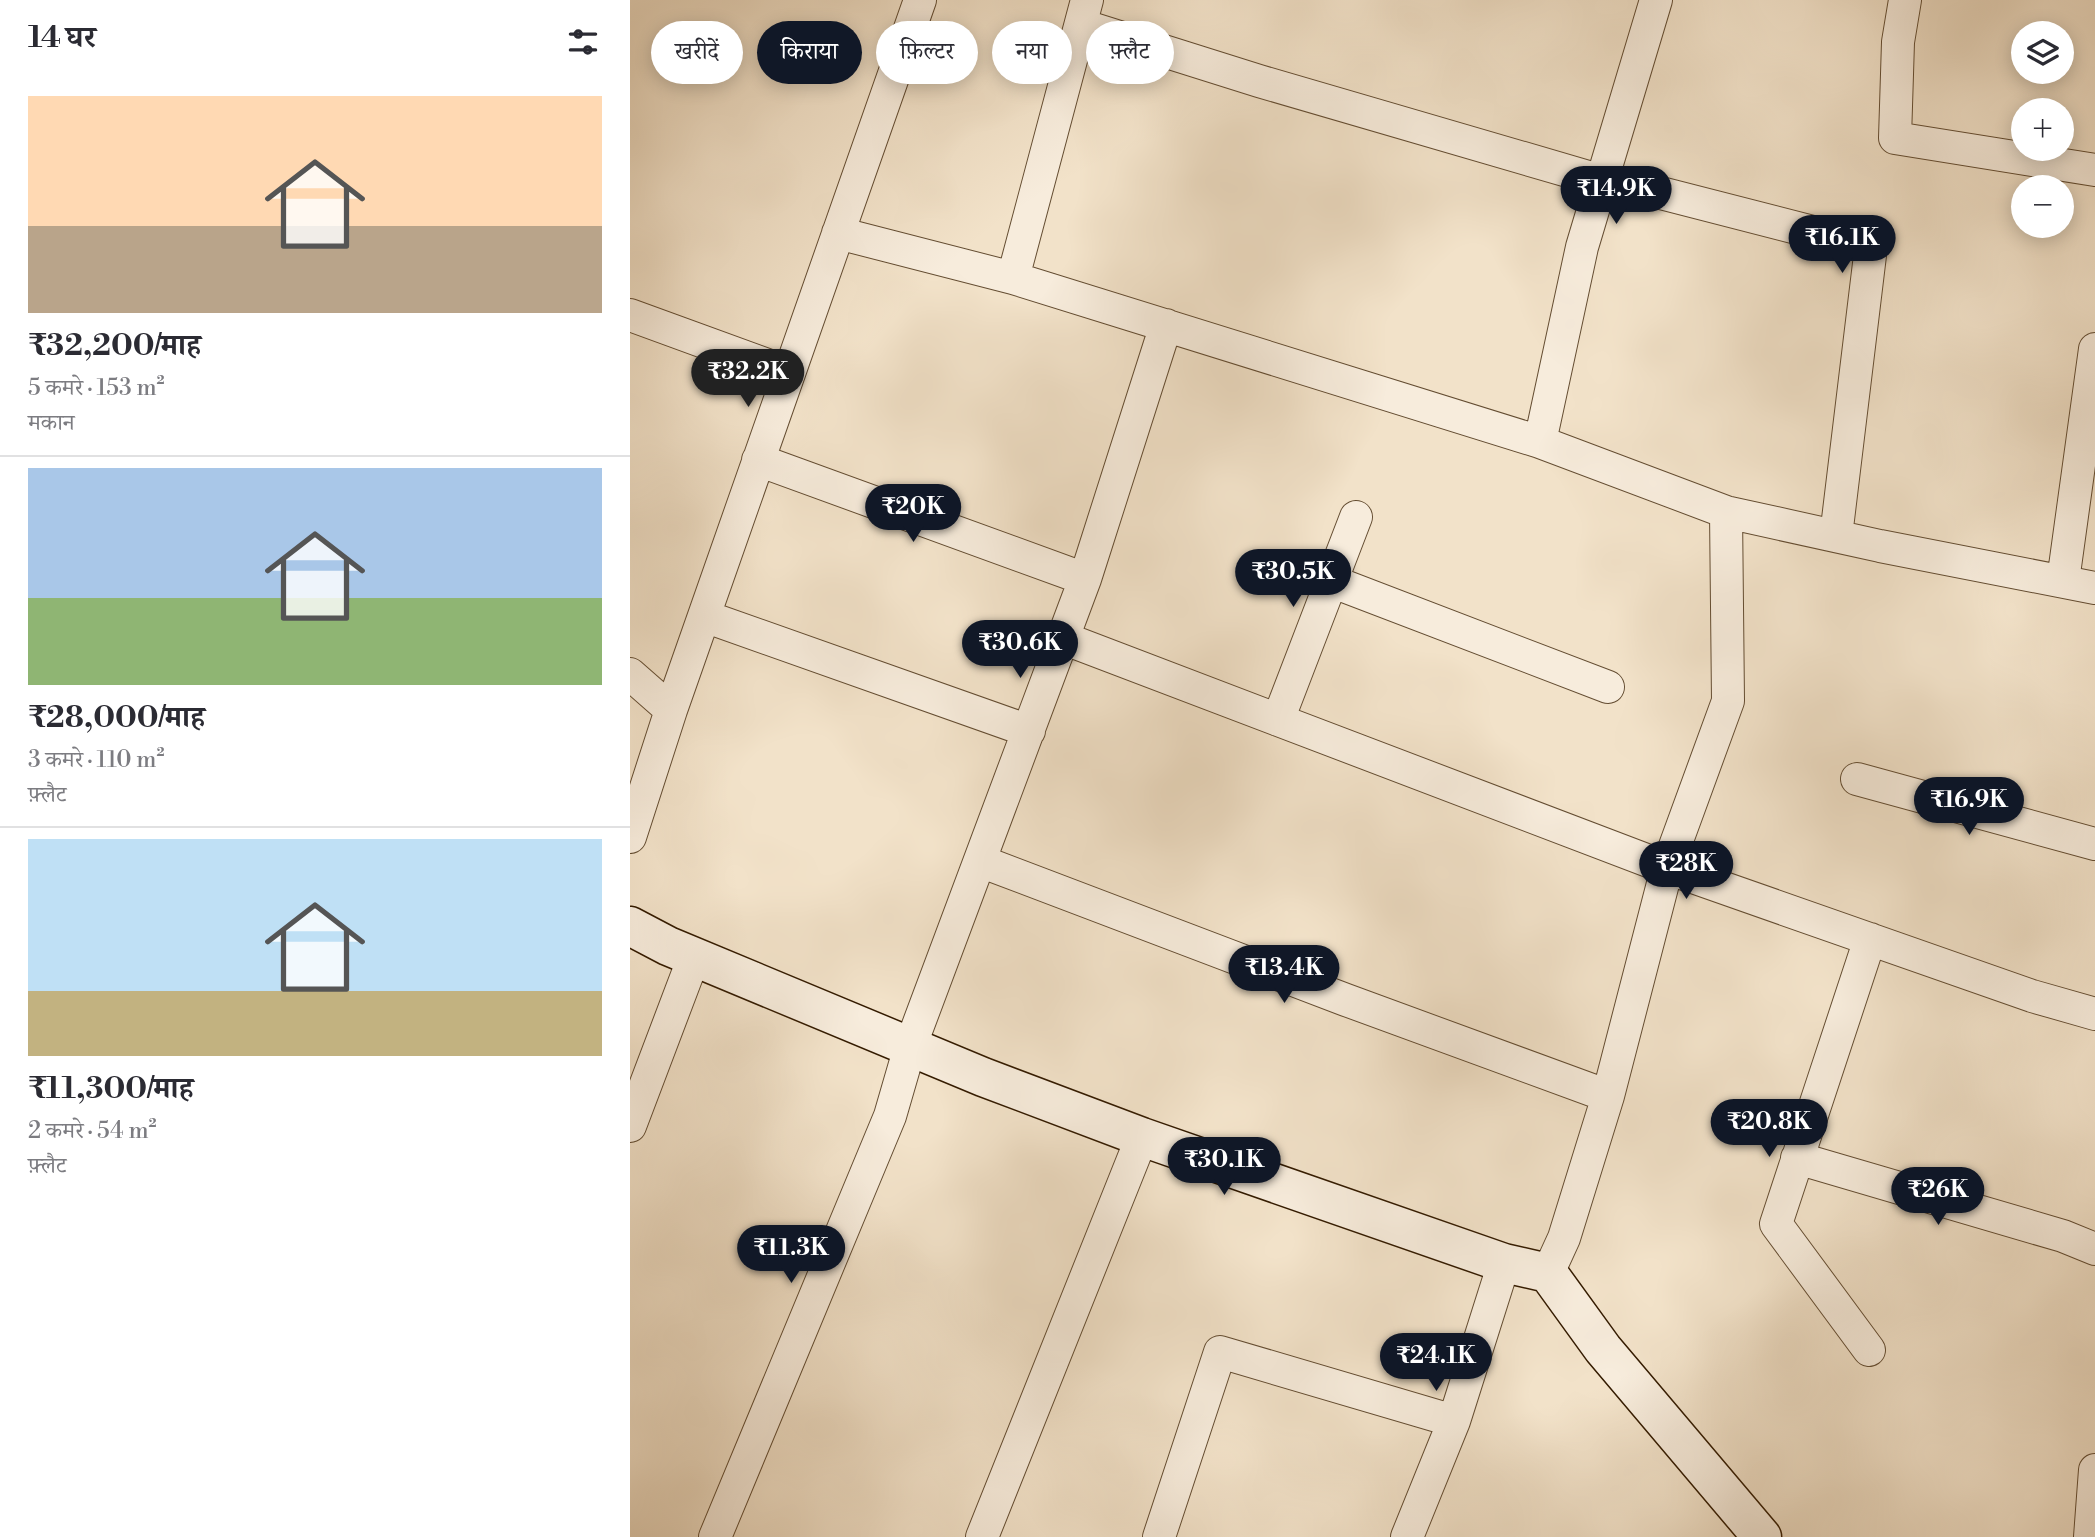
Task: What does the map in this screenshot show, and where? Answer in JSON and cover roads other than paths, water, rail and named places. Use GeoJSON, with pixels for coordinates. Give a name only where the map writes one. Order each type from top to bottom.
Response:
{"type":"FeatureCollection","features":[{"type":"Feature","properties":{"kind":"street"},"geometry":{"type":"LineString","coordinates":[[630,837],[671,709],[920,0]]}},
{"type":"Feature","properties":{"kind":"street"},"geometry":{"type":"LineString","coordinates":[[1540,442],[1583,247],[1656,0]]}},
{"type":"Feature","properties":{"kind":"street"},"geometry":{"type":"LineString","coordinates":[[1905,0],[1898,42],[1895,138],[2095,170]]}},
{"type":"Feature","properties":{"kind":"street"},"geometry":{"type":"LineString","coordinates":[[1013,278],[1084,13],[1259,80],[1602,181],[1666,194],[1871,247],[1836,536]]}},
{"type":"Feature","properties":{"kind":"street"},"geometry":{"type":"LineString","coordinates":[[838,233],[1013,278],[1540,442],[1726,512],[2095,588]]}},
{"type":"Feature","properties":{"kind":"street"},"geometry":{"type":"LineString","coordinates":[[630,315],[789,373]]}},
{"type":"Feature","properties":{"kind":"street"},"geometry":{"type":"LineString","coordinates":[[715,1537],[890,1116],[910,1047],[1085,579],[1166,325]]}},
{"type":"Feature","properties":{"kind":"street"},"geometry":{"type":"LineString","coordinates":[[2063,581],[2095,349]]}},
{"type":"Feature","properties":{"kind":"street"},"geometry":{"type":"LineString","coordinates":[[758,460],[1085,579]]}},
{"type":"Feature","properties":{"kind":"street"},"geometry":{"type":"LineString","coordinates":[[1548,1273],[1564,1238],[1608,1096],[1667,868],[1728,701],[1726,512]]}},
{"type":"Feature","properties":{"kind":"street"},"geometry":{"type":"LineString","coordinates":[[1278,720],[1356,517]]}},
{"type":"Feature","properties":{"kind":"street"},"geometry":{"type":"LineString","coordinates":[[1332,581],[1608,687]]}},
{"type":"Feature","properties":{"kind":"street"},"geometry":{"type":"LineString","coordinates":[[704,616],[1029,731]]}},
{"type":"Feature","properties":{"kind":"street"},"geometry":{"type":"LineString","coordinates":[[1063,638],[1667,868],[2032,996],[2095,1014]]}},
{"type":"Feature","properties":{"kind":"street"},"geometry":{"type":"LineString","coordinates":[[630,674],[671,709]]}},
{"type":"Feature","properties":{"kind":"street"},"geometry":{"type":"LineString","coordinates":[[1857,779],[2095,844]]}},
{"type":"Feature","properties":{"kind":"street"},"geometry":{"type":"LineString","coordinates":[[980,862],[1608,1096]]}},
{"type":"Feature","properties":{"kind":"street"},"geometry":{"type":"LineString","coordinates":[[630,926],[668,946],[983,1077],[1142,1137],[1504,1263],[1548,1273],[1603,1349],[1762,1537]]}},
{"type":"Feature","properties":{"kind":"street"},"geometry":{"type":"LineString","coordinates":[[1868,1350],[1776,1224],[1870,939]]}},
{"type":"Feature","properties":{"kind":"street"},"geometry":{"type":"LineString","coordinates":[[630,1126],[694,957]]}},
{"type":"Feature","properties":{"kind":"street"},"geometry":{"type":"LineString","coordinates":[[982,1537],[1142,1137]]}},
{"type":"Feature","properties":{"kind":"street"},"geometry":{"type":"LineString","coordinates":[[1797,1158],[2095,1248]]}},
{"type":"Feature","properties":{"kind":"street"},"geometry":{"type":"LineString","coordinates":[[1407,1537],[1454,1421],[1504,1263]]}},
{"type":"Feature","properties":{"kind":"street"},"geometry":{"type":"LineString","coordinates":[[1159,1537],[1220,1352],[1454,1421]]}},
{"type":"Feature","properties":{"kind":"street"},"geometry":{"type":"LineString","coordinates":[[2090,1537],[2095,1470]]}}]}
